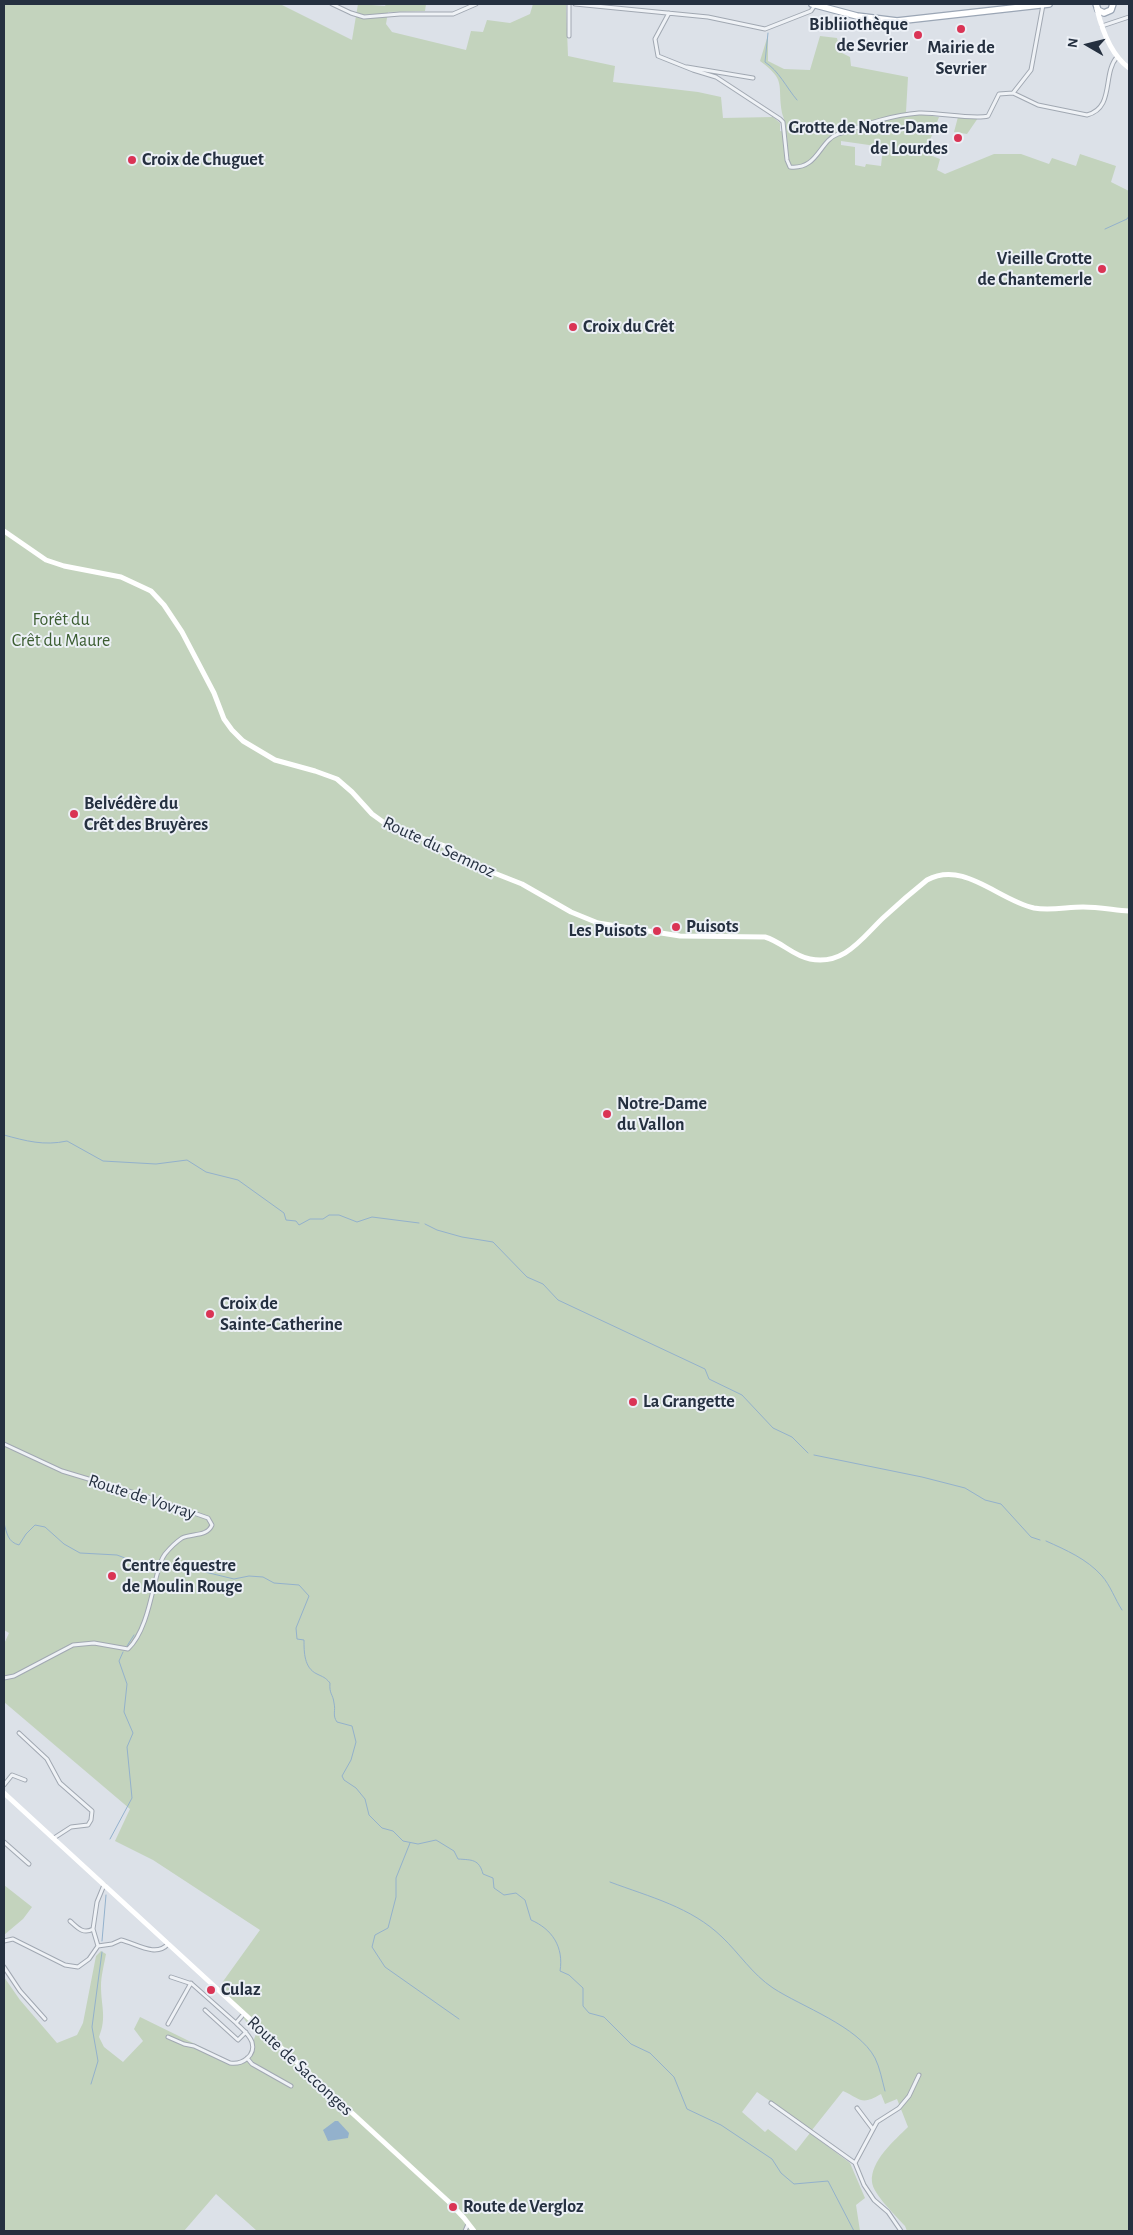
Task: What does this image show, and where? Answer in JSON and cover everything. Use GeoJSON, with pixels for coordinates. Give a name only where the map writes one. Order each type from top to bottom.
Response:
{"type":"FeatureCollection","features":[{"type":"Feature","properties":{"kind":"main road"},"geometry":{"type":"LineString","coordinates":[[813,4],[864,17],[897,21],[1048,4]]}},
{"type":"Feature","properties":{"kind":"main road"},"geometry":{"type":"LineString","coordinates":[[1102,26],[1114,4]]}},
{"type":"Feature","properties":{"kind":"main road"},"geometry":{"type":"LineString","coordinates":[[1096,5],[1102,12],[1108,12]]}},
{"type":"Feature","properties":{"kind":"main road"},"geometry":{"type":"LineString","coordinates":[[1096,5],[1102,26],[1117,57],[1129,68]]}},
{"type":"Feature","properties":{"kind":"main road","name":"Route du Semnoz"},"geometry":{"type":"LineString","coordinates":[[4,531],[46,560],[64,566],[120,577],[151,592],[164,605],[182,632],[208,681],[228,725],[238,736],[257,750],[284,763],[316,770],[337,780],[352,792],[372,814],[390,827],[445,846],[484,869],[522,884],[571,912],[591,921],[612,927],[680,936],[762,937],[774,940],[806,958],[826,960],[842,955],[861,942],[884,918],[922,884],[935,876],[950,874],[977,881],[1012,900],[1034,908],[1084,907],[1129,911]]}},
{"type":"Feature","properties":{"kind":"main road","name":"Route de Sacconges"},"geometry":{"type":"LineString","coordinates":[[4,1793],[464,2218],[474,2231]]}},
{"type":"Feature","properties":{"kind":"street"},"geometry":{"type":"LineString","coordinates":[[332,4],[364,17],[400,14],[453,14],[476,4]]}},
{"type":"Feature","properties":{"kind":"street"},"geometry":{"type":"LineString","coordinates":[[569,4],[569,36]]}},
{"type":"Feature","properties":{"kind":"street"},"geometry":{"type":"LineString","coordinates":[[575,4],[708,17],[765,29],[811,10],[813,4]]}},
{"type":"Feature","properties":{"kind":"street"},"geometry":{"type":"LineString","coordinates":[[1013,93],[1031,70],[1043,4]]}},
{"type":"Feature","properties":{"kind":"street"},"geometry":{"type":"LineString","coordinates":[[669,13],[655,39],[656,50],[662,59],[721,80],[780,119],[783,122],[787,160],[790,167],[795,168],[814,160],[832,136],[865,125],[920,113],[985,117],[991,112],[999,94],[1013,93],[1038,105],[1087,115],[1095,113],[1102,106],[1111,67],[1117,57]]}},
{"type":"Feature","properties":{"kind":"street"},"geometry":{"type":"LineString","coordinates":[[1102,26],[1129,17]]}},
{"type":"Feature","properties":{"kind":"street"},"geometry":{"type":"LineString","coordinates":[[686,67],[753,78]]}},
{"type":"Feature","properties":{"kind":"street","name":"Route de Vovray"},"geometry":{"type":"LineString","coordinates":[[4,1444],[62,1472],[148,1497],[211,1521],[212,1525],[209,1530],[183,1537],[174,1544],[160,1562],[137,1638],[128,1649],[94,1643],[73,1645],[14,1676],[4,1678]]}},
{"type":"Feature","properties":{"kind":"street"},"geometry":{"type":"LineString","coordinates":[[19,1733],[47,1759],[60,1783],[92,1811],[91,1820],[88,1825],[71,1827],[54,1838]]}},
{"type":"Feature","properties":{"kind":"street"},"geometry":{"type":"LineString","coordinates":[[4,1785],[12,1775],[25,1780]]}},
{"type":"Feature","properties":{"kind":"street"},"geometry":{"type":"LineString","coordinates":[[4,1842],[29,1864]]}},
{"type":"Feature","properties":{"kind":"street"},"geometry":{"type":"LineString","coordinates":[[98,1946],[93,1929],[98,1898],[104,1884]]}},
{"type":"Feature","properties":{"kind":"street"},"geometry":{"type":"LineString","coordinates":[[70,1921],[82,1931],[88,1932],[93,1929]]}},
{"type":"Feature","properties":{"kind":"street"},"geometry":{"type":"LineString","coordinates":[[4,1941],[13,1939],[65,1965],[78,1967],[89,1959],[98,1946],[123,1940],[155,1950],[164,1948],[168,1944]]}},
{"type":"Feature","properties":{"kind":"street"},"geometry":{"type":"LineString","coordinates":[[4,1967],[20,1992],[45,2019]]}},
{"type":"Feature","properties":{"kind":"street"},"geometry":{"type":"LineString","coordinates":[[168,2037],[194,2046],[230,2064],[244,2062],[251,2054],[252,2044],[246,2032],[190,1983],[171,1977]]}},
{"type":"Feature","properties":{"kind":"street"},"geometry":{"type":"LineString","coordinates":[[168,2024],[190,1983]]}},
{"type":"Feature","properties":{"kind":"street"},"geometry":{"type":"LineString","coordinates":[[205,2010],[238,2040],[246,2032]]}},
{"type":"Feature","properties":{"kind":"street"},"geometry":{"type":"LineString","coordinates":[[236,2023],[242,2016]]}},
{"type":"Feature","properties":{"kind":"street"},"geometry":{"type":"LineString","coordinates":[[247,2058],[252,2064],[291,2086]]}},
{"type":"Feature","properties":{"kind":"street"},"geometry":{"type":"LineString","coordinates":[[855,2163],[872,2128],[877,2122],[899,2108],[906,2101],[919,2076]]}},
{"type":"Feature","properties":{"kind":"street"},"geometry":{"type":"LineString","coordinates":[[771,2103],[855,2163],[864,2185],[874,2200],[888,2212],[901,2231]]}},
{"type":"Feature","properties":{"kind":"street"},"geometry":{"type":"LineString","coordinates":[[857,2108],[872,2128]]}},
{"type":"Feature","properties":{"kind":"street"},"geometry":{"type":"LineString","coordinates":[[465,2231],[469,2223]]}},
{"type":"Feature","properties":{"kind":"green space","name":"Forêt du Crêt du Maure"},"geometry":{"type":"Polygon","coordinates":[[[4,4],[280,4],[352,40],[358,4],[385,6],[386,4],[426,4],[425,11],[388,12],[386,24],[392,32],[466,50],[471,31],[483,32],[487,20],[510,23],[530,14],[533,4],[566,5],[568,56],[615,66],[613,82],[698,92],[721,97],[723,118],[773,117],[780,123],[780,131],[785,132],[778,79],[760,61],[768,35],[768,61],[784,69],[810,70],[820,36],[837,38],[840,52],[850,57],[851,66],[908,77],[906,112],[939,117],[925,153],[940,159],[937,170],[945,174],[994,154],[1021,154],[1049,164],[1052,158],[1076,166],[1080,154],[1116,166],[1111,182],[1129,191],[1129,2231],[907,2231],[905,2226],[876,2193],[872,2182],[872,2174],[879,2159],[908,2127],[897,2099],[885,2104],[881,2094],[869,2100],[861,2100],[843,2091],[812,2130],[757,2092],[742,2112],[765,2132],[768,2129],[796,2151],[810,2133],[850,2163],[865,2198],[856,2205],[860,2231],[257,2231],[216,2194],[184,2231],[4,2231],[4,1977],[20,2000],[57,2043],[77,2035],[83,2023],[96,1956],[101,1951],[106,1954],[101,1982],[103,2024],[99,2037],[104,2047],[123,2062],[143,2041],[134,2029],[140,2017],[238,2065],[247,2058],[256,2034],[219,1987],[260,1930],[153,1860],[115,1841],[130,1809],[4,1702],[4,1644],[9,1633],[4,1630],[4,4]],[[841,141],[841,145],[855,147],[855,165],[865,167],[866,164],[881,166],[883,147],[841,141]]]}},
{"type":"Feature","properties":{"kind":"green space"},"geometry":{"type":"Polygon","coordinates":[[[958,117],[978,118],[967,134],[954,132],[958,117]]]}},
{"type":"Feature","properties":{"kind":"green space"},"geometry":{"type":"Polygon","coordinates":[[[4,1885],[32,1907],[23,1919],[4,1935],[4,1885]]]}},
{"type":"Feature","properties":{"kind":"water"},"geometry":{"type":"Polygon","coordinates":[[[335,2121],[338,2121],[349,2133],[348,2138],[328,2141],[323,2130],[335,2121]]]}},
{"type":"Feature","properties":{"kind":"waterway"},"geometry":{"type":"LineString","coordinates":[[768,33],[765,62],[778,75],[797,100]]}},
{"type":"Feature","properties":{"kind":"waterway"},"geometry":{"type":"LineString","coordinates":[[1105,229],[1127,219],[1129,216]]}},
{"type":"Feature","properties":{"kind":"waterway"},"geometry":{"type":"LineString","coordinates":[[4,1135],[43,1143],[67,1141],[103,1161],[156,1164],[187,1160],[206,1172],[238,1180],[284,1213],[286,1220],[296,1221],[299,1225],[310,1219],[323,1219],[329,1215],[339,1215],[357,1222],[372,1217],[419,1223]]}},
{"type":"Feature","properties":{"kind":"waterway"},"geometry":{"type":"LineString","coordinates":[[425,1224],[437,1230],[462,1237],[493,1242],[527,1277],[543,1284],[558,1300],[705,1369],[709,1379],[742,1395],[773,1428],[792,1437],[808,1453]]}},
{"type":"Feature","properties":{"kind":"waterway"},"geometry":{"type":"LineString","coordinates":[[814,1455],[922,1477],[965,1488],[985,1500],[1001,1504],[1031,1537],[1040,1540]]}},
{"type":"Feature","properties":{"kind":"waterway"},"geometry":{"type":"LineString","coordinates":[[4,1523],[10,1540],[19,1545],[35,1525],[45,1527],[64,1544],[80,1553],[117,1555],[149,1567],[176,1565],[234,1579],[249,1576],[263,1577],[274,1583],[299,1585],[309,1596],[296,1628],[297,1639],[304,1640],[304,1650],[309,1668],[330,1683],[337,1722],[352,1726],[356,1742],[351,1760],[342,1776],[365,1799],[369,1815],[382,1828],[393,1831],[403,1841],[418,1844],[436,1840],[454,1851],[458,1859],[471,1860],[477,1863],[483,1874],[493,1878],[494,1888],[504,1895],[516,1893],[525,1900],[531,1920],[545,1928],[555,1940],[560,1954],[560,1971],[569,1975],[583,1988],[583,2006],[589,2013],[604,2017],[631,2044],[650,2053],[674,2077],[687,2109],[721,2125],[772,2159],[781,2173],[794,2184],[828,2181],[854,2231]]}},
{"type":"Feature","properties":{"kind":"waterway"},"geometry":{"type":"LineString","coordinates":[[1046,1541],[1076,1556],[1096,1570],[1108,1584],[1122,1610]]}},
{"type":"Feature","properties":{"kind":"waterway"},"geometry":{"type":"LineString","coordinates":[[127,1646],[134,1635]]}},
{"type":"Feature","properties":{"kind":"waterway"},"geometry":{"type":"LineString","coordinates":[[110,1839],[132,1798],[127,1747],[133,1733],[124,1712],[127,1684],[119,1661],[123,1652]]}},
{"type":"Feature","properties":{"kind":"waterway"},"geometry":{"type":"LineString","coordinates":[[410,1843],[396,1878],[396,1897],[388,1928],[375,1935],[372,1947],[385,1967],[459,2019]]}},
{"type":"Feature","properties":{"kind":"waterway"},"geometry":{"type":"LineString","coordinates":[[610,1882],[655,1898],[697,1918],[722,1937],[752,1970],[773,1988],[828,2018],[856,2036],[875,2058],[885,2091]]}},
{"type":"Feature","properties":{"kind":"waterway"},"geometry":{"type":"LineString","coordinates":[[102,1941],[106,1895]]}},
{"type":"Feature","properties":{"kind":"waterway"},"geometry":{"type":"LineString","coordinates":[[91,2084],[98,2061],[92,2027],[102,1952]]}},
{"type":"Feature","properties":{"kind":"place","name":"Mairie de Sevrier"},"geometry":{"type":"Point","coordinates":[961,29]}},
{"type":"Feature","properties":{"kind":"place","name":"Bibliiothèque de Sevrier"},"geometry":{"type":"Point","coordinates":[918,35]}},
{"type":"Feature","properties":{"kind":"place","name":"Grotte de Notre-Dame de Lourdes"},"geometry":{"type":"Point","coordinates":[958,138]}},
{"type":"Feature","properties":{"kind":"place","name":"Croix de Chuguet"},"geometry":{"type":"Point","coordinates":[132,160]}},
{"type":"Feature","properties":{"kind":"place","name":"Vieille Grotte de Chantemerle"},"geometry":{"type":"Point","coordinates":[1102,269]}},
{"type":"Feature","properties":{"kind":"place","name":"Croix du Crêt"},"geometry":{"type":"Point","coordinates":[573,327]}},
{"type":"Feature","properties":{"kind":"place","name":"Belvédère du Crêt des Bruyères"},"geometry":{"type":"Point","coordinates":[74,814]}},
{"type":"Feature","properties":{"kind":"place","name":"Puisots"},"geometry":{"type":"Point","coordinates":[676,927]}},
{"type":"Feature","properties":{"kind":"place","name":"Les Puisots"},"geometry":{"type":"Point","coordinates":[657,931]}},
{"type":"Feature","properties":{"kind":"place","name":"Notre-Dame du Vallon"},"geometry":{"type":"Point","coordinates":[607,1114]}},
{"type":"Feature","properties":{"kind":"place","name":"Croix de Sainte-Catherine"},"geometry":{"type":"Point","coordinates":[210,1314]}},
{"type":"Feature","properties":{"kind":"place","name":"La Grangette"},"geometry":{"type":"Point","coordinates":[633,1402]}},
{"type":"Feature","properties":{"kind":"place","name":"Centre équestre de Moulin Rouge"},"geometry":{"type":"Point","coordinates":[112,1576]}},
{"type":"Feature","properties":{"kind":"place","name":"Culaz"},"geometry":{"type":"Point","coordinates":[211,1990]}},
{"type":"Feature","properties":{"kind":"place","name":"Route de Vergloz"},"geometry":{"type":"Point","coordinates":[453,2207]}}]}
